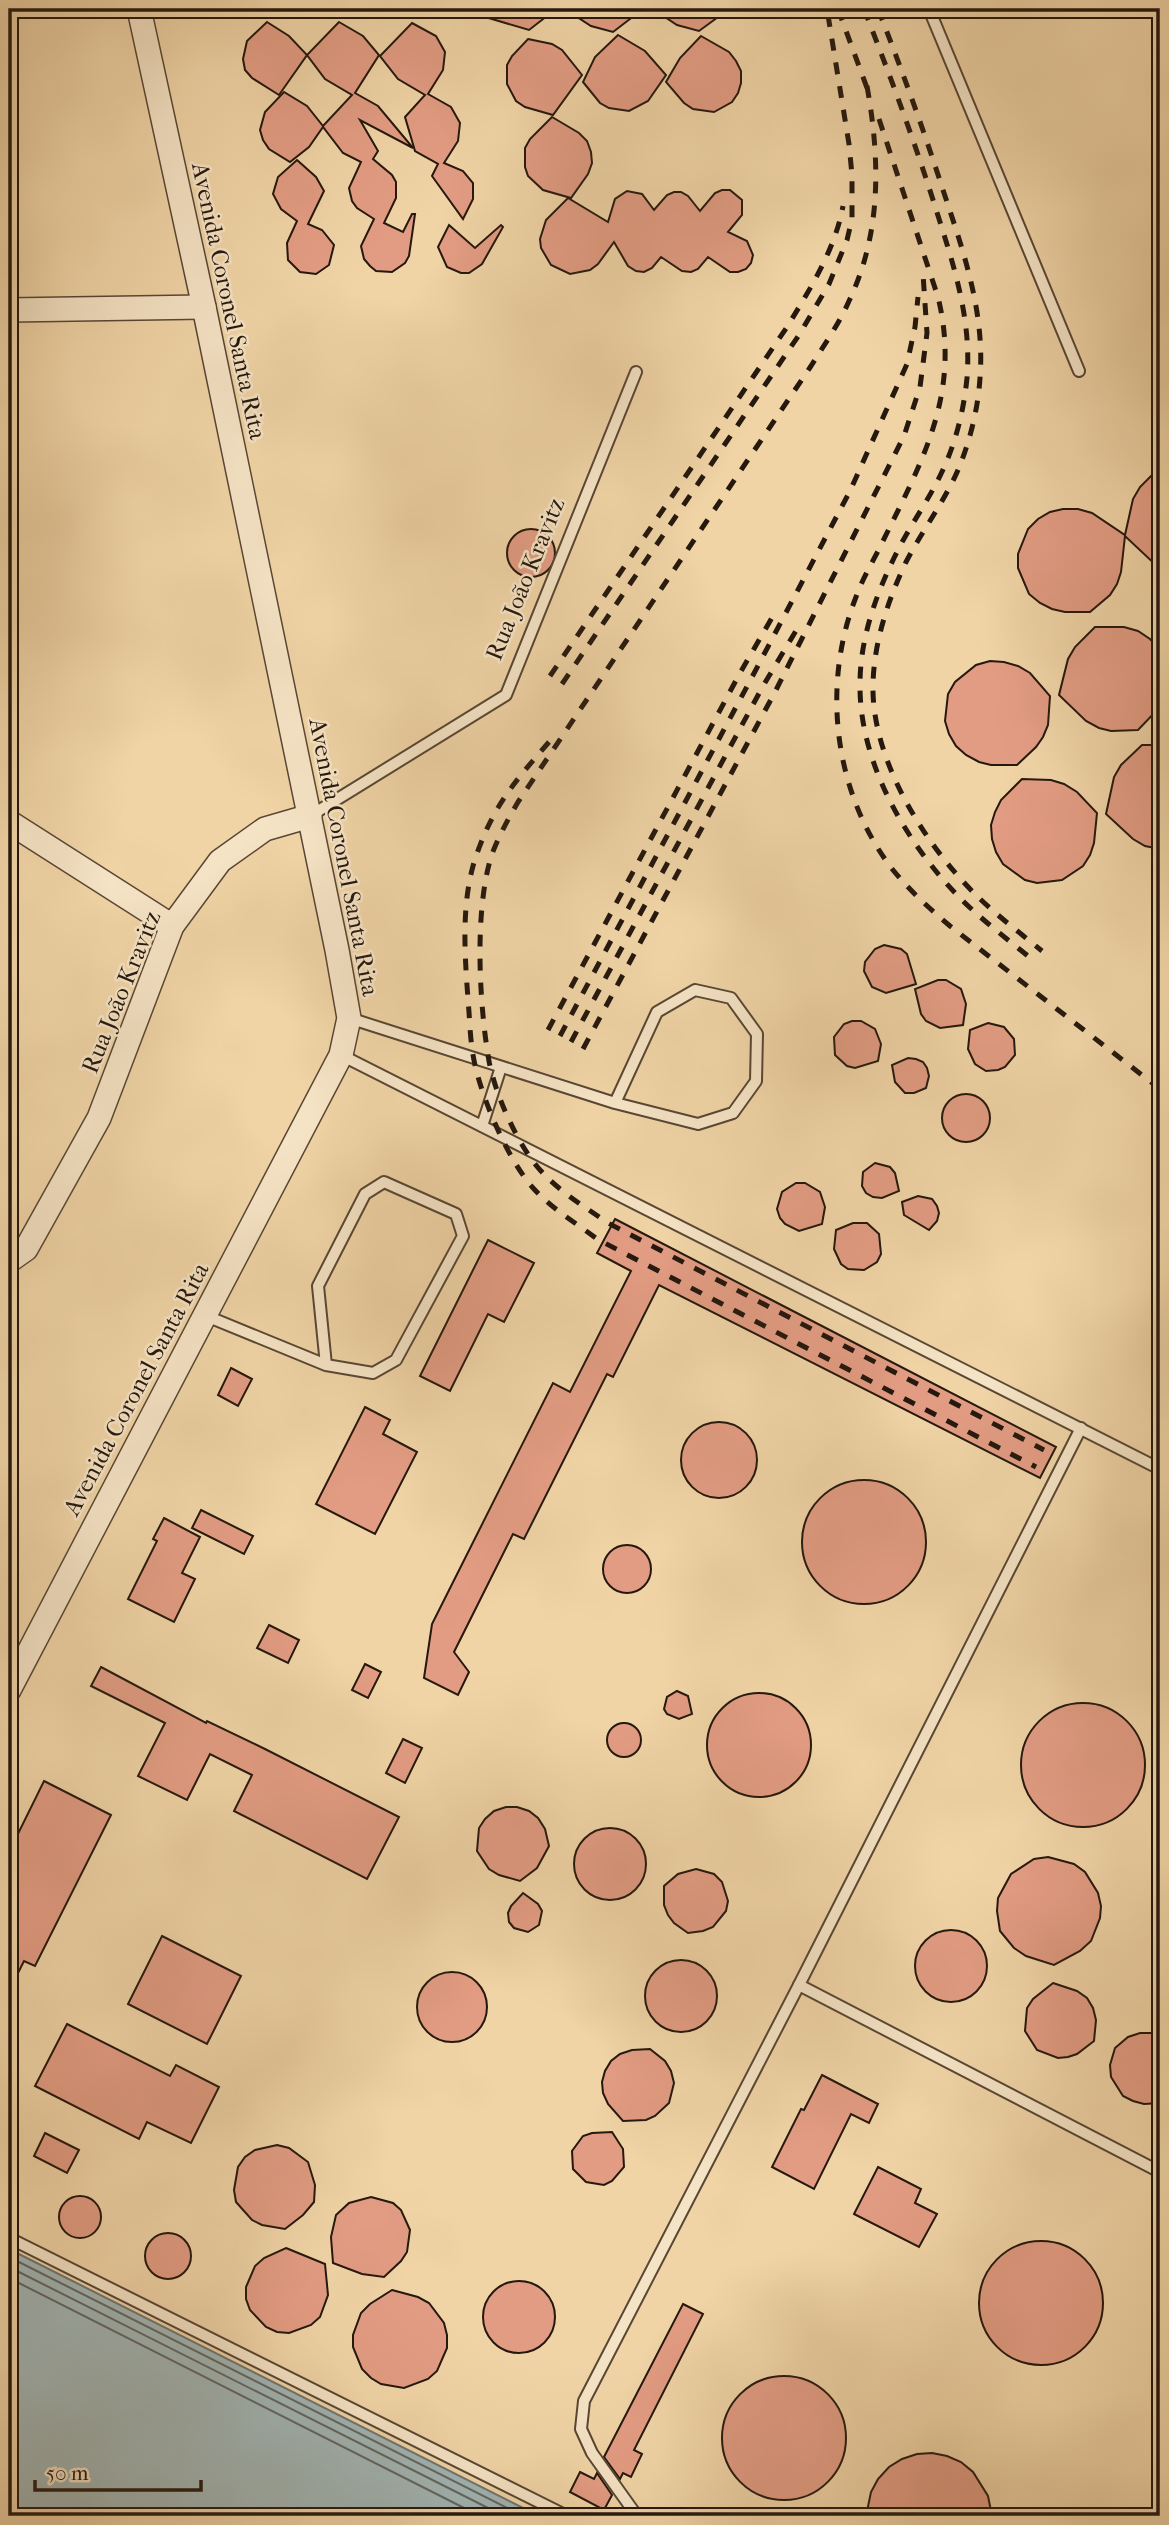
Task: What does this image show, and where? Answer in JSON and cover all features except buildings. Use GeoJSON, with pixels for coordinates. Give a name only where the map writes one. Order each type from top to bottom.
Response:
{"type":"FeatureCollection","features":[{"type":"Feature","properties":{"kind":"street","name":"Avenida Coronel Santa Rita"},"geometry":{"type":"LineString","coordinates":[[9,1690],[341,1055],[349,1018],[310,816],[139,9]]}},
{"type":"Feature","properties":{"kind":"street"},"geometry":{"type":"LineString","coordinates":[[9,310],[204,307]]}},
{"type":"Feature","properties":{"kind":"street","name":"Rua João Kravitz"},"geometry":{"type":"LineString","coordinates":[[9,1261],[26,1249],[99,1118],[172,926],[220,861],[265,829],[310,816]]}},
{"type":"Feature","properties":{"kind":"street"},"geometry":{"type":"LineString","coordinates":[[9,822],[172,926]]}},
{"type":"Feature","properties":{"kind":"lane"},"geometry":{"type":"LineString","coordinates":[[929,9],[1080,372]]}},
{"type":"Feature","properties":{"kind":"lane","name":"Rua João Kravitz"},"geometry":{"type":"LineString","coordinates":[[310,816],[506,695],[636,372]]}},
{"type":"Feature","properties":{"kind":"lane"},"geometry":{"type":"LineString","coordinates":[[349,1018],[615,1103],[698,1124],[733,1113],[756,1081],[757,1034],[730,998],[695,990],[657,1012],[615,1103]]}},
{"type":"Feature","properties":{"kind":"lane"},"geometry":{"type":"LineString","coordinates":[[341,1055],[1160,1469]]}},
{"type":"Feature","properties":{"kind":"lane"},"geometry":{"type":"LineString","coordinates":[[482,1126],[501,1067]]}},
{"type":"Feature","properties":{"kind":"lane"},"geometry":{"type":"LineString","coordinates":[[204,1315],[326,1365],[373,1373],[396,1360],[463,1236],[456,1214],[384,1182],[365,1194],[318,1286],[326,1365]]}},
{"type":"Feature","properties":{"kind":"lane"},"geometry":{"type":"LineString","coordinates":[[637,2516],[592,2453],[581,2428],[584,2401],[799,1985],[1081,1428]]}},
{"type":"Feature","properties":{"kind":"lane"},"geometry":{"type":"LineString","coordinates":[[799,1985],[1160,2172]]}},
{"type":"Feature","properties":{"kind":"lane"},"geometry":{"type":"LineString","coordinates":[[9,2238],[567,2516]]}},
{"type":"Feature","properties":{"kind":"water"},"geometry":{"type":"Polygon","coordinates":[[[9,2249],[539,2516],[9,2516],[9,2249]]]}},
{"type":"Feature","properties":{"kind":"railway"},"geometry":{"type":"LineString","coordinates":[[562,684],[799,335],[829,284],[847,240],[852,219],[852,175],[827,9]]}},
{"type":"Feature","properties":{"kind":"railway"},"geometry":{"type":"LineString","coordinates":[[838,9],[870,96]]}},
{"type":"Feature","properties":{"kind":"railway"},"geometry":{"type":"LineString","coordinates":[[864,9],[909,129],[947,246],[964,311],[968,355],[964,400],[949,455],[894,558],[870,619],[861,668],[862,714],[868,745],[878,774],[891,803],[925,857],[965,903],[1034,961]]}},
{"type":"Feature","properties":{"kind":"railway"},"geometry":{"type":"LineString","coordinates":[[878,9],[921,124],[959,238],[976,307],[981,354],[973,425],[958,470],[906,562],[883,621],[874,668],[875,712],[891,769],[919,824],[936,849],[982,901],[1042,951]]}},
{"type":"Feature","properties":{"kind":"railway"},"geometry":{"type":"LineString","coordinates":[[867,86],[876,168],[873,222],[860,275],[841,318],[811,366],[518,802],[501,834],[486,876],[481,929],[481,985],[486,1038],[496,1089],[516,1134],[541,1171],[573,1199],[608,1223],[1044,1450]]}},
{"type":"Feature","properties":{"kind":"railway"},"geometry":{"type":"LineString","coordinates":[[879,119],[938,297],[944,332],[945,366],[933,428],[909,487],[861,585],[845,631],[837,702],[839,738],[846,774],[857,808],[873,840],[893,870],[913,892],[950,926],[1160,1089]]}},
{"type":"Feature","properties":{"kind":"railway"},"geometry":{"type":"LineString","coordinates":[[550,676],[787,327],[828,254],[843,206]]}},
{"type":"Feature","properties":{"kind":"railway"},"geometry":{"type":"LineString","coordinates":[[583,1049],[775,692],[904,436],[920,387],[927,333],[923,274]]}},
{"type":"Feature","properties":{"kind":"railway"},"geometry":{"type":"LineString","coordinates":[[560,1036],[850,491],[907,364],[918,297]]}},
{"type":"Feature","properties":{"kind":"railway"},"geometry":{"type":"LineString","coordinates":[[548,1030],[777,609]]}},
{"type":"Feature","properties":{"kind":"railway"},"geometry":{"type":"LineString","coordinates":[[571,1042],[763,686],[800,624]]}},
{"type":"Feature","properties":{"kind":"railway"},"geometry":{"type":"LineString","coordinates":[[549,742],[518,779],[493,817],[473,867],[466,908],[466,971],[475,1065],[484,1096],[515,1163],[548,1203],[597,1239],[1036,1467]]}}]}
